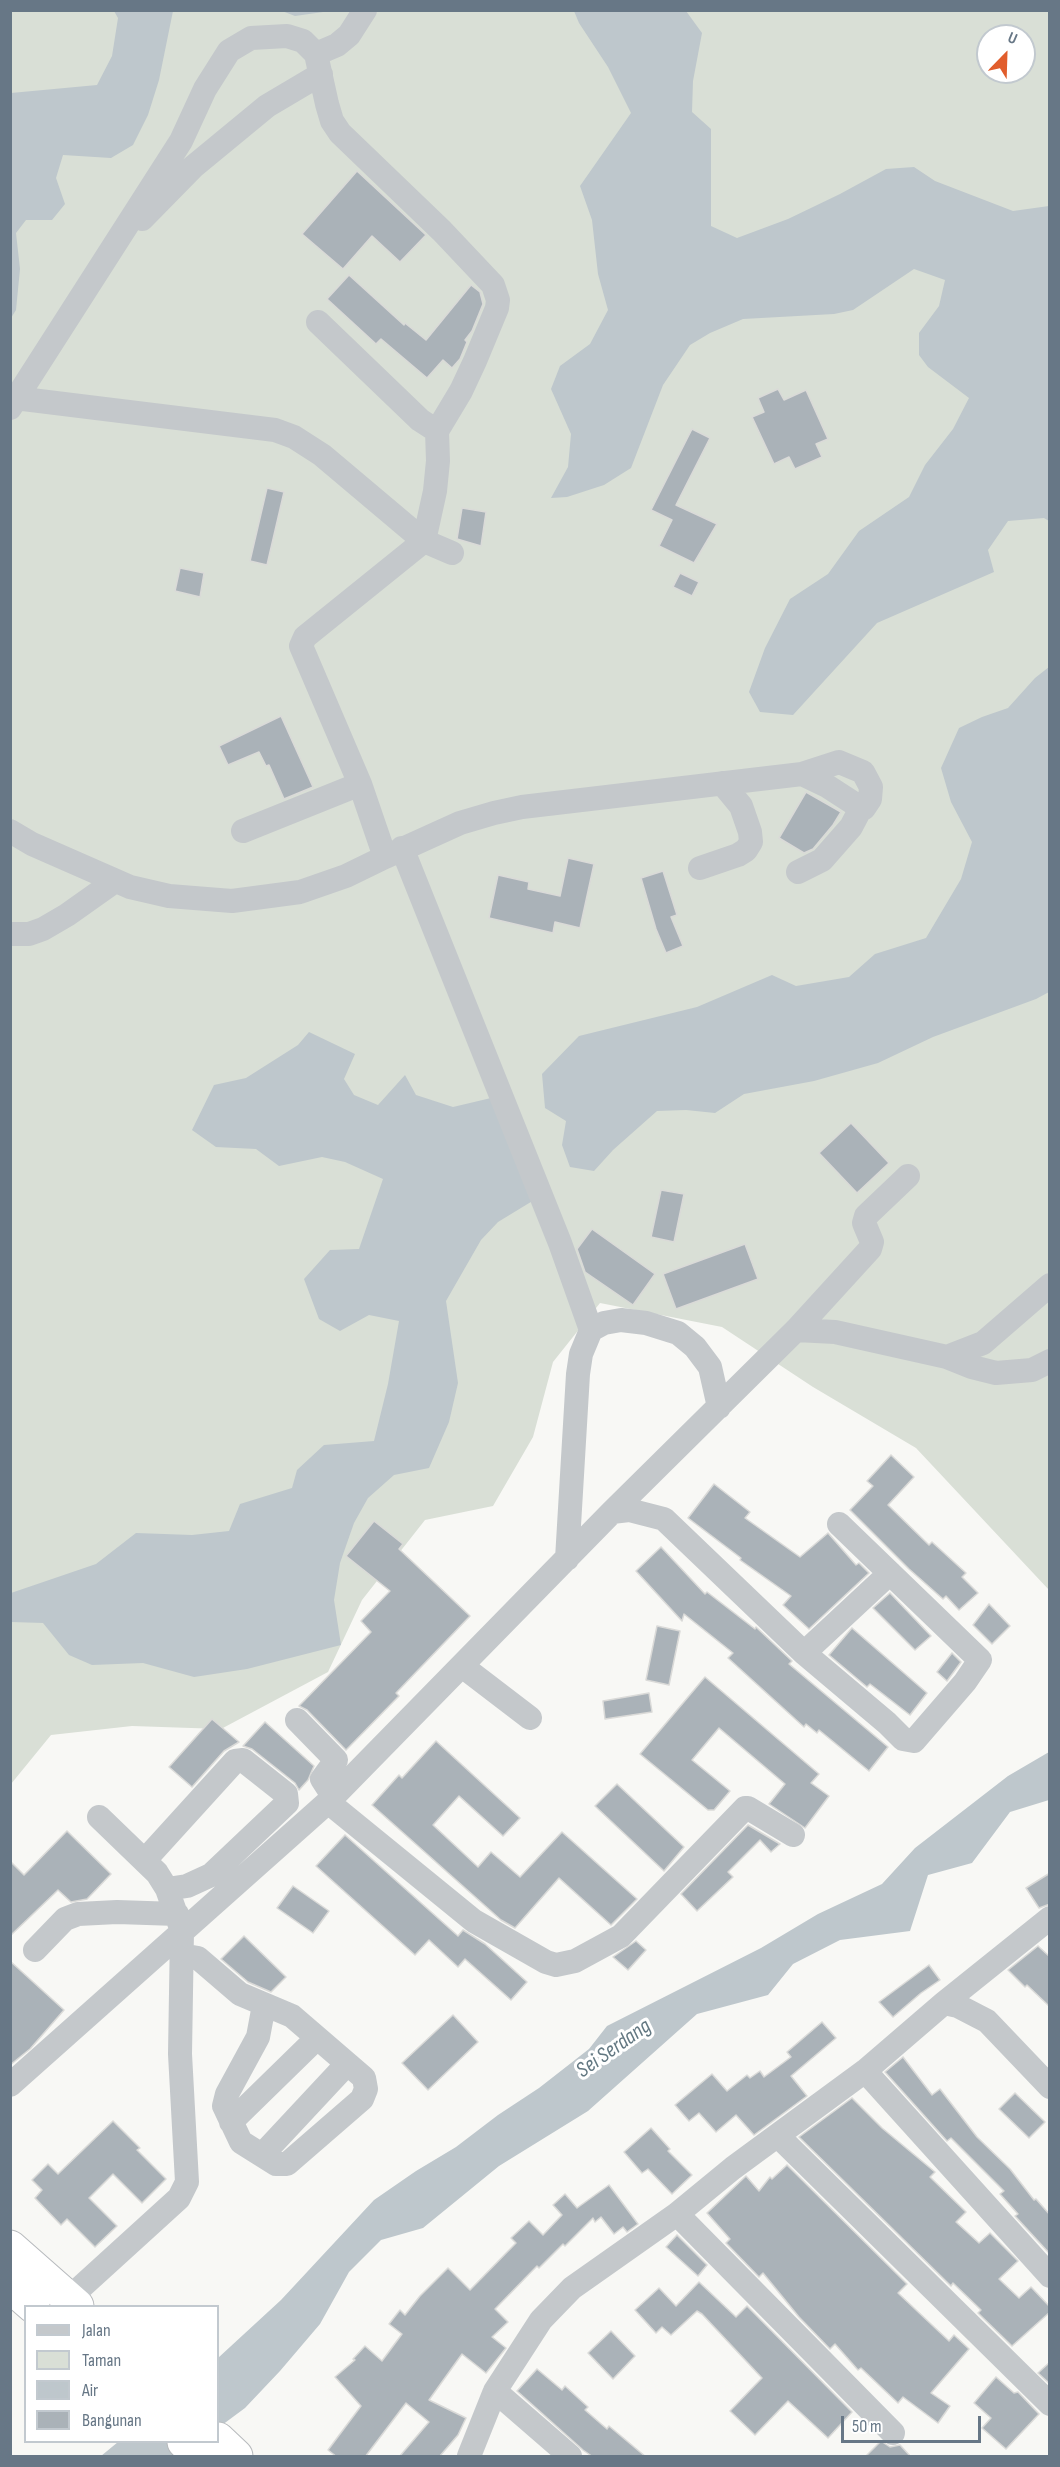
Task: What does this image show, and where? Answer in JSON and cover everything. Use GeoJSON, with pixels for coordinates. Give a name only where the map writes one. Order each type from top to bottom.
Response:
{"type":"FeatureCollection","features":[{"type":"Feature","properties":{"kind":"highway"},"geometry":{"type":"LineString","coordinates":[[10,2247],[73,2303]]}},
{"type":"Feature","properties":{"kind":"highway"},"geometry":{"type":"LineString","coordinates":[[10,2286],[31,2305]]}},
{"type":"Feature","properties":{"kind":"highway"},"geometry":{"type":"LineString","coordinates":[[219,2440],[236,2457]]}},
{"type":"Feature","properties":{"kind":"highway"},"geometry":{"type":"LineString","coordinates":[[185,2443],[201,2457]]}},
{"type":"Feature","properties":{"kind":"street"},"geometry":{"type":"LineString","coordinates":[[107,255],[193,167],[318,64],[349,35],[365,10]]}},
{"type":"Feature","properties":{"kind":"street"},"geometry":{"type":"LineString","coordinates":[[452,553],[424,541],[306,443],[275,430],[13,403],[181,141],[205,89],[229,51],[251,38],[287,36],[303,41],[318,64],[332,121],[340,133],[442,231],[497,292],[497,308],[475,361],[461,391],[437,432],[438,460],[435,491],[424,541],[305,637],[301,646],[360,784],[393,852],[560,1243],[591,1330]]}},
{"type":"Feature","properties":{"kind":"street"},"geometry":{"type":"LineString","coordinates":[[318,322],[420,420],[437,432]]}},
{"type":"Feature","properties":{"kind":"street"},"geometry":{"type":"LineString","coordinates":[[10,831],[32,844],[130,887],[169,896],[232,901],[300,892],[346,876],[393,852],[460,823],[522,807],[802,774],[827,786],[861,808],[851,827],[822,860],[798,872]]}},
{"type":"Feature","properties":{"kind":"street"},"geometry":{"type":"LineString","coordinates":[[700,868],[738,855],[746,850],[751,842],[741,806],[722,783]]}},
{"type":"Feature","properties":{"kind":"street"},"geometry":{"type":"LineString","coordinates":[[243,831],[360,784]]}},
{"type":"Feature","properties":{"kind":"street"},"geometry":{"type":"LineString","coordinates":[[10,934],[29,934],[43,929],[115,881]]}},
{"type":"Feature","properties":{"kind":"street"},"geometry":{"type":"LineString","coordinates":[[10,2085],[180,1922],[330,1799],[612,1512],[796,1330],[870,1249],[872,1242],[864,1223],[866,1216],[908,1176]]}},
{"type":"Feature","properties":{"kind":"street"},"geometry":{"type":"LineString","coordinates":[[947,1357],[983,1343],[1050,1285]]}},
{"type":"Feature","properties":{"kind":"street"},"geometry":{"type":"LineString","coordinates":[[567,1559],[578,1374],[581,1354],[591,1330],[604,1323],[621,1320],[646,1323],[678,1333],[695,1347],[710,1367],[719,1407]]}},
{"type":"Feature","properties":{"kind":"street"},"geometry":{"type":"LineString","coordinates":[[796,1330],[834,1332],[947,1357],[972,1368],[996,1373],[1032,1370],[1050,1361]]}},
{"type":"Feature","properties":{"kind":"street"},"geometry":{"type":"LineString","coordinates":[[612,1512],[629,1510],[664,1519],[804,1653],[903,1739],[914,1741],[965,1682],[980,1660],[839,1524]]}},
{"type":"Feature","properties":{"kind":"street"},"geometry":{"type":"LineString","coordinates":[[804,1653],[890,1573]]}},
{"type":"Feature","properties":{"kind":"street"},"geometry":{"type":"LineString","coordinates":[[462,1666],[530,1718]]}},
{"type":"Feature","properties":{"kind":"street"},"geometry":{"type":"LineString","coordinates":[[297,1720],[336,1760],[322,1779],[330,1799],[474,1921],[546,1962],[556,1965],[575,1961],[621,1935],[745,1808],[793,1835]]}},
{"type":"Feature","properties":{"kind":"street"},"geometry":{"type":"LineString","coordinates":[[145,1860],[235,1761],[243,1760],[286,1794],[287,1803],[211,1875],[187,1886],[167,1889]]}},
{"type":"Feature","properties":{"kind":"street"},"geometry":{"type":"LineString","coordinates":[[73,2303],[178,2198],[187,2181],[180,2054],[182,1955],[180,1922],[167,1889],[157,1872],[99,1817]]}},
{"type":"Feature","properties":{"kind":"street"},"geometry":{"type":"LineString","coordinates":[[36,1950],[64,1919],[78,1914],[117,1912],[180,1922]]}},
{"type":"Feature","properties":{"kind":"street"},"geometry":{"type":"LineString","coordinates":[[477,2452],[495,2391],[541,2320],[572,2288],[677,2214],[733,2168],[865,2071],[944,2003],[1046,1926]]}},
{"type":"Feature","properties":{"kind":"street"},"geometry":{"type":"LineString","coordinates":[[182,1955],[198,1958],[240,1994],[292,2016],[364,2078],[366,2089],[362,2098],[287,2164],[276,2164],[241,2142],[224,2106],[227,2094],[258,2037],[264,2005]]}},
{"type":"Feature","properties":{"kind":"street"},"geometry":{"type":"LineString","coordinates":[[944,2003],[958,2006],[987,2020],[1050,2087]]}},
{"type":"Feature","properties":{"kind":"street"},"geometry":{"type":"LineString","coordinates":[[231,2122],[317,2038]]}},
{"type":"Feature","properties":{"kind":"street"},"geometry":{"type":"LineString","coordinates":[[261,2155],[346,2064]]}},
{"type":"Feature","properties":{"kind":"street"},"geometry":{"type":"LineString","coordinates":[[865,2071],[1050,2276]]}},
{"type":"Feature","properties":{"kind":"street"},"geometry":{"type":"LineString","coordinates":[[778,2136],[1050,2404]]}},
{"type":"Feature","properties":{"kind":"street"},"geometry":{"type":"LineString","coordinates":[[677,2214],[893,2433]]}},
{"type":"Feature","properties":{"kind":"street"},"geometry":{"type":"LineString","coordinates":[[495,2391],[570,2457]]}},
{"type":"Feature","properties":{"kind":"green space"},"geometry":{"type":"Polygon","coordinates":[[[11,11],[1049,11],[1049,1590],[916,1448],[813,1387],[722,1327],[600,1303],[553,1362],[533,1437],[493,1506],[425,1520],[362,1600],[328,1672],[221,1729],[132,1726],[51,1735],[11,1784],[11,11]]]}},
{"type":"Feature","properties":{"kind":"water"},"geometry":{"type":"Polygon","coordinates":[[[114,11],[173,11],[159,80],[148,115],[133,145],[111,158],[63,155],[56,178],[65,204],[52,220],[26,220],[16,233],[20,269],[16,310],[11,318],[11,93],[97,85],[112,56],[118,18],[114,11]]]}},
{"type":"Feature","properties":{"kind":"water"},"geometry":{"type":"Polygon","coordinates":[[[282,11],[330,11],[295,16],[282,11]]]}},
{"type":"Feature","properties":{"kind":"water"},"geometry":{"type":"Polygon","coordinates":[[[574,11],[686,11],[702,33],[693,81],[692,112],[711,129],[711,226],[737,238],[788,219],[886,169],[914,167],[935,181],[1013,211],[1049,206],[1049,521],[1044,518],[1008,521],[988,550],[994,572],[877,623],[793,715],[760,712],[749,692],[765,648],[790,599],[828,574],[859,531],[909,497],[925,465],[953,429],[969,398],[928,367],[919,355],[919,333],[939,306],[945,280],[914,269],[853,310],[834,314],[743,319],[710,333],[690,345],[663,385],[631,468],[604,485],[567,497],[551,498],[568,467],[571,434],[551,389],[560,366],[590,344],[608,310],[598,274],[592,220],[580,186],[631,113],[608,67],[579,23],[574,11]]]}},
{"type":"Feature","properties":{"kind":"water"},"geometry":{"type":"Polygon","coordinates":[[[1049,667],[1049,992],[1036,999],[933,1037],[878,1063],[814,1081],[744,1094],[715,1113],[686,1110],[657,1111],[613,1150],[594,1171],[570,1167],[562,1145],[566,1121],[545,1108],[542,1074],[579,1036],[697,1007],[772,975],[796,986],[849,977],[875,954],[926,938],[961,879],[972,842],[951,802],[941,768],[959,728],[1008,708],[1035,678],[1049,667]]]}},
{"type":"Feature","properties":{"kind":"water"},"geometry":{"type":"Polygon","coordinates":[[[309,1032],[355,1054],[344,1079],[354,1095],[378,1105],[405,1075],[416,1095],[453,1107],[491,1098],[539,1197],[498,1222],[481,1240],[446,1301],[458,1383],[449,1422],[429,1468],[394,1475],[368,1498],[354,1523],[340,1563],[334,1600],[341,1645],[247,1669],[194,1677],[143,1663],[92,1665],[69,1655],[43,1623],[11,1622],[11,1593],[96,1564],[136,1533],[192,1535],[229,1531],[240,1504],[292,1488],[297,1470],[324,1445],[374,1441],[388,1384],[399,1321],[369,1315],[340,1331],[319,1319],[304,1279],[330,1250],[359,1249],[383,1179],[345,1162],[322,1157],[279,1166],[256,1149],[216,1147],[192,1130],[214,1085],[246,1078],[298,1045],[309,1032]]]}},
{"type":"Feature","properties":{"kind":"water","name":"Sei Serdang"},"geometry":{"type":"Polygon","coordinates":[[[1049,1752],[1049,1800],[1010,1812],[972,1863],[928,1875],[910,1931],[840,1940],[793,1964],[768,1995],[697,2014],[588,2111],[499,2166],[423,2228],[381,2240],[349,2272],[320,2324],[280,2371],[245,2408],[219,2427],[219,2357],[281,2300],[374,2200],[456,2147],[539,2088],[589,2049],[607,2026],[761,1948],[818,1914],[882,1884],[915,1848],[1008,1776],[1049,1752]]]}},
{"type":"Feature","properties":{"kind":"water"},"geometry":{"type":"Polygon","coordinates":[[[117,2443],[196,2443],[177,2456],[101,2456],[117,2443]]]}},
{"type":"Feature","properties":{"kind":"building"},"geometry":{"type":"Polygon","coordinates":[[[357,171],[426,235],[400,262],[372,236],[343,269],[302,234],[357,171]]]}},
{"type":"Feature","properties":{"kind":"building"},"geometry":{"type":"Polygon","coordinates":[[[349,275],[404,325],[405,323],[426,340],[471,285],[480,292],[483,304],[472,331],[465,340],[467,342],[460,359],[452,368],[443,360],[427,378],[381,339],[376,344],[327,299],[349,275]]]}},
{"type":"Feature","properties":{"kind":"building"},"geometry":{"type":"Polygon","coordinates":[[[778,389],[784,400],[806,390],[828,439],[816,444],[822,457],[795,469],[789,457],[774,464],[752,417],[764,412],[758,398],[778,389]]]}},
{"type":"Feature","properties":{"kind":"building"},"geometry":{"type":"Polygon","coordinates":[[[692,429],[710,438],[676,505],[717,524],[694,563],[659,546],[672,520],[651,510],[692,429]]]}},
{"type":"Feature","properties":{"kind":"building"},"geometry":{"type":"Polygon","coordinates":[[[267,488],[284,492],[267,565],[250,561],[267,488]]]}},
{"type":"Feature","properties":{"kind":"building"},"geometry":{"type":"Polygon","coordinates":[[[462,508],[486,512],[481,546],[457,539],[462,508]]]}},
{"type":"Feature","properties":{"kind":"building"},"geometry":{"type":"Polygon","coordinates":[[[180,568],[204,573],[200,597],[175,591],[180,568]]]}},
{"type":"Feature","properties":{"kind":"building"},"geometry":{"type":"Polygon","coordinates":[[[680,573],[699,582],[692,596],[673,587],[680,573]]]}},
{"type":"Feature","properties":{"kind":"building"},"geometry":{"type":"Polygon","coordinates":[[[281,716],[313,787],[284,799],[269,765],[266,766],[259,752],[228,765],[219,746],[281,716]]]}},
{"type":"Feature","properties":{"kind":"building"},"geometry":{"type":"Polygon","coordinates":[[[806,792],[841,812],[813,849],[804,853],[779,838],[806,792]]]}},
{"type":"Feature","properties":{"kind":"building"},"geometry":{"type":"Polygon","coordinates":[[[568,858],[594,864],[580,928],[555,922],[553,933],[489,918],[498,875],[529,882],[528,889],[560,896],[568,858]]]}},
{"type":"Feature","properties":{"kind":"building"},"geometry":{"type":"Polygon","coordinates":[[[663,871],[677,915],[671,917],[683,946],[666,953],[656,929],[641,878],[663,871]]]}},
{"type":"Feature","properties":{"kind":"building"},"geometry":{"type":"Polygon","coordinates":[[[851,1123],[889,1163],[857,1193],[819,1153],[851,1123]]]}},
{"type":"Feature","properties":{"kind":"building"},"geometry":{"type":"Polygon","coordinates":[[[661,1190],[684,1194],[674,1242],[651,1237],[661,1190]]]}},
{"type":"Feature","properties":{"kind":"building"},"geometry":{"type":"Polygon","coordinates":[[[592,1229],[655,1274],[633,1305],[585,1272],[577,1249],[592,1229]]]}},
{"type":"Feature","properties":{"kind":"building"},"geometry":{"type":"Polygon","coordinates":[[[745,1244],[758,1279],[676,1309],[663,1274],[745,1244]]]}},
{"type":"Feature","properties":{"kind":"building"},"geometry":{"type":"Polygon","coordinates":[[[891,1455],[914,1477],[888,1505],[929,1545],[932,1542],[966,1573],[962,1577],[978,1593],[959,1610],[946,1596],[943,1599],[909,1569],[850,1510],[873,1486],[867,1481],[891,1455]]]}},
{"type":"Feature","properties":{"kind":"building"},"geometry":{"type":"Polygon","coordinates":[[[714,1484],[750,1512],[745,1518],[800,1557],[828,1533],[856,1565],[859,1563],[869,1573],[809,1629],[783,1605],[791,1596],[740,1560],[741,1558],[688,1518],[714,1484]]]}},
{"type":"Feature","properties":{"kind":"building"},"geometry":{"type":"Polygon","coordinates":[[[374,1521],[403,1544],[399,1549],[470,1616],[396,1693],[399,1696],[346,1750],[307,1710],[299,1706],[371,1632],[361,1621],[390,1591],[346,1556],[374,1521]]]}},
{"type":"Feature","properties":{"kind":"building"},"geometry":{"type":"Polygon","coordinates":[[[661,1547],[705,1594],[707,1592],[755,1629],[756,1627],[792,1661],[789,1664],[888,1747],[869,1771],[819,1730],[817,1733],[806,1724],[804,1727],[728,1658],[733,1653],[684,1614],[682,1621],[636,1571],[661,1547]]]}},
{"type":"Feature","properties":{"kind":"building"},"geometry":{"type":"Polygon","coordinates":[[[890,1593],[931,1636],[915,1650],[873,1608],[890,1593]]]}},
{"type":"Feature","properties":{"kind":"building"},"geometry":{"type":"Polygon","coordinates":[[[989,1604],[1010,1626],[992,1644],[973,1625],[989,1604]]]}},
{"type":"Feature","properties":{"kind":"building"},"geometry":{"type":"Polygon","coordinates":[[[657,1626],[680,1631],[669,1685],[646,1680],[657,1626]]]}},
{"type":"Feature","properties":{"kind":"building"},"geometry":{"type":"Polygon","coordinates":[[[852,1628],[927,1693],[910,1715],[870,1684],[867,1687],[829,1655],[852,1628]]]}},
{"type":"Feature","properties":{"kind":"building"},"geometry":{"type":"Polygon","coordinates":[[[952,1653],[961,1662],[947,1681],[937,1672],[952,1653]]]}},
{"type":"Feature","properties":{"kind":"building"},"geometry":{"type":"Polygon","coordinates":[[[705,1677],[819,1774],[811,1783],[829,1796],[805,1828],[769,1804],[785,1784],[719,1728],[692,1760],[730,1791],[714,1810],[708,1810],[640,1754],[705,1677]]]}},
{"type":"Feature","properties":{"kind":"building"},"geometry":{"type":"Polygon","coordinates":[[[649,1693],[652,1712],[605,1719],[603,1701],[649,1693]]]}},
{"type":"Feature","properties":{"kind":"building"},"geometry":{"type":"Polygon","coordinates":[[[212,1719],[239,1742],[224,1751],[192,1787],[169,1767],[212,1719]]]}},
{"type":"Feature","properties":{"kind":"building"},"geometry":{"type":"Polygon","coordinates":[[[265,1722],[314,1766],[308,1780],[299,1790],[295,1783],[252,1749],[243,1746],[265,1722]]]}},
{"type":"Feature","properties":{"kind":"building"},"geometry":{"type":"Polygon","coordinates":[[[436,1741],[520,1818],[503,1836],[459,1796],[433,1825],[478,1867],[491,1852],[520,1877],[562,1832],[637,1899],[611,1925],[559,1878],[515,1928],[501,1920],[372,1805],[399,1775],[402,1778],[436,1741]]]}},
{"type":"Feature","properties":{"kind":"building"},"geometry":{"type":"Polygon","coordinates":[[[617,1784],[684,1847],[664,1871],[595,1806],[617,1784]]]}},
{"type":"Feature","properties":{"kind":"building"},"geometry":{"type":"Polygon","coordinates":[[[748,1825],[780,1844],[771,1852],[760,1840],[728,1872],[733,1877],[697,1911],[681,1894],[748,1825]]]}},
{"type":"Feature","properties":{"kind":"building"},"geometry":{"type":"Polygon","coordinates":[[[67,1831],[111,1874],[87,1899],[71,1902],[58,1890],[10,1936],[10,1861],[24,1875],[67,1831]]]}},
{"type":"Feature","properties":{"kind":"building"},"geometry":{"type":"Polygon","coordinates":[[[345,1835],[458,1936],[463,1930],[485,1944],[527,1982],[511,2000],[465,1959],[458,1967],[429,1940],[415,1955],[316,1866],[345,1835]]]}},
{"type":"Feature","properties":{"kind":"building"},"geometry":{"type":"Polygon","coordinates":[[[1050,1873],[1050,1904],[1039,1908],[1026,1888],[1050,1873]]]}},
{"type":"Feature","properties":{"kind":"building"},"geometry":{"type":"Polygon","coordinates":[[[293,1886],[329,1911],[313,1933],[277,1908],[293,1886]]]}},
{"type":"Feature","properties":{"kind":"building"},"geometry":{"type":"Polygon","coordinates":[[[244,1936],[286,1977],[271,1992],[248,1982],[221,1959],[244,1936]]]}},
{"type":"Feature","properties":{"kind":"building"},"geometry":{"type":"Polygon","coordinates":[[[636,1941],[646,1950],[628,1970],[613,1957],[636,1941]]]}},
{"type":"Feature","properties":{"kind":"building"},"geometry":{"type":"Polygon","coordinates":[[[1038,1946],[1050,1957],[1050,2007],[1008,1970],[1038,1946]]]}},
{"type":"Feature","properties":{"kind":"building"},"geometry":{"type":"Polygon","coordinates":[[[10,1961],[64,2010],[30,2049],[10,2065],[10,1961]]]}},
{"type":"Feature","properties":{"kind":"building"},"geometry":{"type":"Polygon","coordinates":[[[929,1965],[940,1980],[893,2017],[879,2002],[929,1965]]]}},
{"type":"Feature","properties":{"kind":"building"},"geometry":{"type":"Polygon","coordinates":[[[453,2015],[478,2042],[428,2090],[402,2063],[453,2015]]]}},
{"type":"Feature","properties":{"kind":"building"},"geometry":{"type":"Polygon","coordinates":[[[822,2022],[836,2038],[791,2076],[807,2096],[754,2135],[736,2115],[716,2132],[699,2113],[689,2121],[675,2105],[712,2074],[727,2091],[747,2075],[750,2078],[760,2071],[764,2077],[791,2057],[787,2052],[822,2022]]]}},
{"type":"Feature","properties":{"kind":"building"},"geometry":{"type":"Polygon","coordinates":[[[903,2057],[932,2095],[940,2089],[977,2137],[1010,2169],[1034,2200],[1036,2199],[1050,2215],[1050,2254],[1015,2216],[1018,2214],[1000,2194],[1004,2191],[951,2138],[947,2141],[885,2072],[903,2057]]]}},
{"type":"Feature","properties":{"kind":"building"},"geometry":{"type":"Polygon","coordinates":[[[1015,2093],[1045,2122],[1029,2138],[999,2109],[1015,2093]]]}},
{"type":"Feature","properties":{"kind":"building"},"geometry":{"type":"Polygon","coordinates":[[[852,2098],[882,2128],[935,2172],[930,2177],[966,2212],[956,2222],[979,2243],[990,2233],[1018,2261],[999,2279],[1019,2298],[1031,2287],[1050,2307],[1050,2312],[1012,2346],[978,2313],[981,2310],[953,2283],[951,2286],[799,2137],[852,2098]]]}},
{"type":"Feature","properties":{"kind":"building"},"geometry":{"type":"Polygon","coordinates":[[[113,2121],[140,2148],[137,2150],[166,2179],[142,2203],[113,2174],[89,2198],[117,2226],[95,2247],[67,2219],[61,2225],[35,2198],[42,2190],[32,2180],[48,2164],[58,2174],[113,2121]]]}},
{"type":"Feature","properties":{"kind":"building"},"geometry":{"type":"Polygon","coordinates":[[[651,2128],[670,2149],[668,2151],[692,2175],[672,2194],[648,2169],[642,2173],[624,2152],[651,2128]]]}},
{"type":"Feature","properties":{"kind":"building"},"geometry":{"type":"Polygon","coordinates":[[[787,2165],[907,2284],[898,2293],[949,2341],[954,2335],[969,2349],[931,2393],[950,2406],[938,2423],[903,2397],[898,2403],[861,2368],[858,2370],[835,2344],[830,2349],[799,2317],[763,2273],[759,2277],[726,2243],[730,2239],[707,2213],[746,2176],[759,2191],[770,2177],[772,2179],[787,2165]]]}},
{"type":"Feature","properties":{"kind":"building"},"geometry":{"type":"Polygon","coordinates":[[[609,2185],[638,2224],[627,2232],[623,2227],[614,2234],[601,2217],[595,2222],[593,2218],[565,2246],[563,2244],[539,2268],[537,2266],[495,2309],[508,2322],[492,2337],[506,2348],[486,2373],[462,2354],[429,2400],[466,2418],[458,2435],[439,2457],[399,2457],[429,2422],[406,2403],[365,2457],[337,2457],[328,2450],[361,2406],[335,2377],[355,2360],[353,2359],[365,2346],[382,2361],[402,2334],[389,2324],[400,2310],[405,2315],[448,2268],[470,2290],[516,2243],[511,2238],[529,2221],[543,2235],[562,2215],[553,2205],[565,2194],[577,2208],[609,2185]]]}},
{"type":"Feature","properties":{"kind":"building"},"geometry":{"type":"Polygon","coordinates":[[[677,2235],[707,2265],[698,2276],[666,2247],[677,2235]]]}},
{"type":"Feature","properties":{"kind":"building"},"geometry":{"type":"Polygon","coordinates":[[[699,2282],[736,2317],[747,2306],[852,2412],[828,2438],[788,2401],[755,2435],[730,2411],[762,2378],[702,2314],[697,2311],[671,2335],[662,2327],[656,2333],[635,2310],[659,2288],[676,2306],[699,2282]]]}},
{"type":"Feature","properties":{"kind":"building"},"geometry":{"type":"Polygon","coordinates":[[[611,2331],[635,2356],[613,2379],[588,2353],[611,2331]]]}},
{"type":"Feature","properties":{"kind":"building"},"geometry":{"type":"Polygon","coordinates":[[[1050,2362],[1050,2384],[1038,2373],[1050,2362]]]}},
{"type":"Feature","properties":{"kind":"building"},"geometry":{"type":"Polygon","coordinates":[[[537,2369],[562,2390],[565,2386],[588,2407],[585,2410],[607,2429],[609,2426],[646,2457],[593,2457],[583,2450],[517,2391],[537,2369]]]}},
{"type":"Feature","properties":{"kind":"building"},"geometry":{"type":"Polygon","coordinates":[[[996,2377],[1014,2393],[1018,2392],[1039,2414],[1006,2449],[982,2428],[991,2418],[974,2403],[996,2377]]]}},
{"type":"Feature","properties":{"kind":"building"},"geometry":{"type":"Polygon","coordinates":[[[881,2441],[890,2447],[900,2445],[911,2457],[865,2457],[881,2441]]]}}]}
